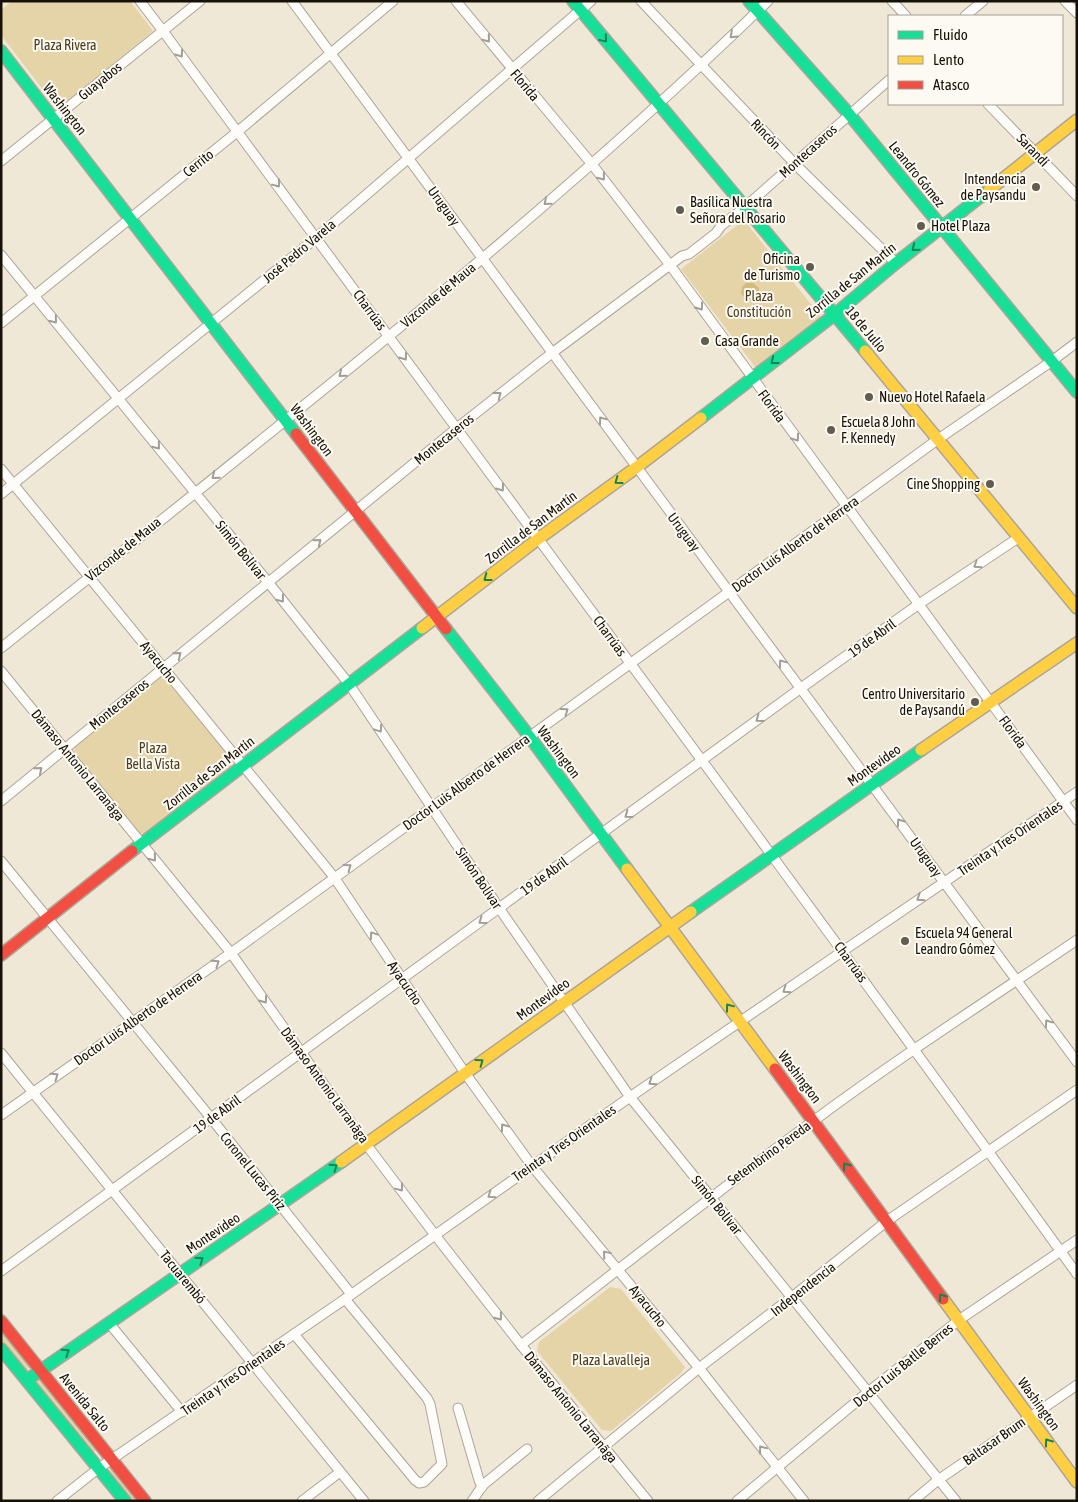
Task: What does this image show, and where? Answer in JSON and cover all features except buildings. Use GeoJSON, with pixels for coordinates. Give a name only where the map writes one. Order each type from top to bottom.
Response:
{"type":"FeatureCollection","features":[{"type":"Feature","properties":{"kind":"street","name":"Charrúas"},"geometry":{"type":"LineString","coordinates":[[140,1],[843,951],[1077,1274]]}},
{"type":"Feature","properties":{"kind":"street","name":"Guayabos"},"geometry":{"type":"LineString","coordinates":[[1,161],[200,1]]}},
{"type":"Feature","properties":{"kind":"street","name":"Uruguay"},"geometry":{"type":"LineString","coordinates":[[292,1],[1077,1062]]}},
{"type":"Feature","properties":{"kind":"street","name":"Cerrito"},"geometry":{"type":"LineString","coordinates":[[1,323],[237,132],[393,1]]}},
{"type":"Feature","properties":{"kind":"street","name":"Florida"},"geometry":{"type":"LineString","coordinates":[[456,1],[591,163],[670,265],[1077,820]]}},
{"type":"Feature","properties":{"kind":"street","name":"18 de Julio"},"geometry":{"type":"LineString","coordinates":[[573,1],[1077,608]]}},
{"type":"Feature","properties":{"kind":"street","name":"José Pedro Varela"},"geometry":{"type":"LineString","coordinates":[[1,494],[316,238],[591,1]]}},
{"type":"Feature","properties":{"kind":"street","name":"Rincón"},"geometry":{"type":"LineString","coordinates":[[640,1],[795,164],[896,263]]}},
{"type":"Feature","properties":{"kind":"street","name":"Leandro Gómez"},"geometry":{"type":"LineString","coordinates":[[749,1],[849,114],[1077,392]]}},
{"type":"Feature","properties":{"kind":"street","name":"Vizconde de Maua"},"geometry":{"type":"LineString","coordinates":[[1,648],[389,336],[482,258],[658,103],[768,1]]}},
{"type":"Feature","properties":{"kind":"street"},"geometry":{"type":"LineString","coordinates":[[892,1],[905,15]]}},
{"type":"Feature","properties":{"kind":"street"},"geometry":{"type":"LineString","coordinates":[[966,15],[983,1]]}},
{"type":"Feature","properties":{"kind":"street"},"geometry":{"type":"LineString","coordinates":[[1065,1],[1077,13]]}},
{"type":"Feature","properties":{"kind":"street","name":"Washington"},"geometry":{"type":"LineString","coordinates":[[1,51],[529,736],[813,1120],[1077,1482]]}},
{"type":"Feature","properties":{"kind":"street","name":"Montecaseros"},"geometry":{"type":"LineString","coordinates":[[1,801],[457,428],[552,353],[682,256],[689,254],[716,233],[721,226],[795,164],[888,81]]}},
{"type":"Feature","properties":{"kind":"street","name":"Sarandí"},"geometry":{"type":"LineString","coordinates":[[989,105],[1077,196]]}},
{"type":"Feature","properties":{"kind":"street","name":"Zorrilla de San Martín"},"geometry":{"type":"LineString","coordinates":[[1,954],[243,765],[538,539],[637,468],[834,315],[896,263],[1077,120]]}},
{"type":"Feature","properties":{"kind":"street","name":"Simón Bolívar"},"geometry":{"type":"LineString","coordinates":[[1,255],[349,684],[499,908],[630,1097],[956,1501]]}},
{"type":"Feature","properties":{"kind":"street","name":"Doctor Luis Alberto de Herrera"},"geometry":{"type":"LineString","coordinates":[[1,1115],[231,953],[938,439],[1077,342]]}},
{"type":"Feature","properties":{"kind":"street","name":"Ayacucho"},"geometry":{"type":"LineString","coordinates":[[1,469],[334,877],[465,1073],[532,1166],[699,1368],[804,1501]]}},
{"type":"Feature","properties":{"kind":"street","name":"19 de Abril"},"geometry":{"type":"LineString","coordinates":[[1,1271],[801,688],[919,604],[1018,538]]}},
{"type":"Feature","properties":{"kind":"street","name":"Montevideo"},"geometry":{"type":"LineString","coordinates":[[27,1380],[280,1205],[872,784],[1077,643]]}},
{"type":"Feature","properties":{"kind":"street","name":"Dámaso Antonio Larranãga"},"geometry":{"type":"LineString","coordinates":[[1,671],[231,953],[366,1144],[435,1235],[521,1345],[648,1501]]}},
{"type":"Feature","properties":{"kind":"street","name":"Treinta y Tres Orientales"},"geometry":{"type":"LineString","coordinates":[[57,1501],[99,1468],[348,1297],[630,1097],[1077,792]]}},
{"type":"Feature","properties":{"kind":"street","name":"Coronel Lucas Píriz"},"geometry":{"type":"LineString","coordinates":[[1,861],[211,1118],[427,1398],[430,1404],[442,1464],[424,1482],[419,1483],[415,1480],[294,1334]]}},
{"type":"Feature","properties":{"kind":"street","name":"Setembrino Pereda"},"geometry":{"type":"LineString","coordinates":[[521,1345],[710,1197],[813,1120],[1077,940]]}},
{"type":"Feature","properties":{"kind":"street","name":"Tacuarembó"},"geometry":{"type":"LineString","coordinates":[[1,1053],[364,1501]]}},
{"type":"Feature","properties":{"kind":"street","name":"Independencia"},"geometry":{"type":"LineString","coordinates":[[538,1501],[699,1368],[792,1298],[887,1222],[1077,1090]]}},
{"type":"Feature","properties":{"kind":"street","name":"Doctor Luis Batlle Berres"},"geometry":{"type":"LineString","coordinates":[[737,1501],[868,1392],[959,1320],[1077,1240]]}},
{"type":"Feature","properties":{"kind":"street","name":"Avenida Salto"},"geometry":{"type":"LineString","coordinates":[[1,1321],[145,1501]]}},
{"type":"Feature","properties":{"kind":"street"},"geometry":{"type":"LineString","coordinates":[[109,1323],[182,1412]]}},
{"type":"Feature","properties":{"kind":"street"},"geometry":{"type":"LineString","coordinates":[[1,1349],[125,1501]]}},
{"type":"Feature","properties":{"kind":"street","name":"Baltasar Brum"},"geometry":{"type":"LineString","coordinates":[[913,1501],[938,1480],[1077,1385]]}},
{"type":"Feature","properties":{"kind":"street"},"geometry":{"type":"LineString","coordinates":[[458,1408],[478,1480],[482,1487]]}},
{"type":"Feature","properties":{"kind":"street"},"geometry":{"type":"LineString","coordinates":[[472,1501],[482,1487],[527,1449]]}},
{"type":"Feature","properties":{"kind":"street"},"geometry":{"type":"LineString","coordinates":[[302,1501],[340,1472]]}},
{"type":"Feature","properties":{"kind":"green space","name":"Plaza Rivera"},"geometry":{"type":"Polygon","coordinates":[[[12,1],[130,1],[153,31],[58,109],[1,35],[1,10],[12,1]]]}},
{"type":"Feature","properties":{"kind":"green space","name":"Plaza Constitución"},"geometry":{"type":"Polygon","coordinates":[[[744,220],[821,317],[756,368],[681,269],[744,220]]]}},
{"type":"Feature","properties":{"kind":"green space","name":"Plaza Bella Vista"},"geometry":{"type":"Polygon","coordinates":[[[160,677],[165,679],[232,760],[231,768],[146,834],[139,833],[74,752],[75,747],[160,677]]]}},
{"type":"Feature","properties":{"kind":"green space","name":"Plaza Lavalleja"},"geometry":{"type":"Polygon","coordinates":[[[610,1287],[621,1289],[685,1367],[681,1373],[611,1431],[602,1430],[537,1351],[539,1342],[610,1287]]]}},
{"type":"Feature","properties":{"kind":"green space"},"geometry":{"type":"Polygon","coordinates":[[[1,1331],[31,1367],[25,1371],[1,1342],[1,1331]]]}},
{"type":"Feature","properties":{"kind":"green space"},"geometry":{"type":"Polygon","coordinates":[[[41,1379],[98,1449],[92,1453],[36,1383],[41,1379]]]}},
{"type":"Feature","properties":{"kind":"green space"},"geometry":{"type":"Polygon","coordinates":[[[111,1468],[138,1501],[129,1501],[106,1472],[111,1468]]]}},
{"type":"Feature","properties":{"kind":"shaded area"},"geometry":{"type":"Polygon","coordinates":[[[746,283],[753,283],[759,288],[758,296],[755,299],[747,300],[741,294],[742,287],[746,283]]]}},
{"type":"Feature","properties":{"kind":"traffic: fast"},"geometry":{"type":"LineString","coordinates":[[573,1],[865,351]]}},
{"type":"Feature","properties":{"kind":"traffic: fast"},"geometry":{"type":"LineString","coordinates":[[749,1],[849,114],[1077,392]]}},
{"type":"Feature","properties":{"kind":"traffic: fast"},"geometry":{"type":"LineString","coordinates":[[1,51],[296,434]]}},
{"type":"Feature","properties":{"kind":"traffic: fast"},"geometry":{"type":"LineString","coordinates":[[701,418],[834,315],[896,263],[989,190]]}},
{"type":"Feature","properties":{"kind":"traffic: fast"},"geometry":{"type":"LineString","coordinates":[[132,851],[422,628]]}},
{"type":"Feature","properties":{"kind":"traffic: fast"},"geometry":{"type":"LineString","coordinates":[[446,629],[529,736],[627,869]]}},
{"type":"Feature","properties":{"kind":"traffic: fast"},"geometry":{"type":"LineString","coordinates":[[691,912],[921,750]]}},
{"type":"Feature","properties":{"kind":"traffic: fast"},"geometry":{"type":"LineString","coordinates":[[27,1380],[341,1162]]}},
{"type":"Feature","properties":{"kind":"traffic: fast"},"geometry":{"type":"LineString","coordinates":[[1,1349],[125,1501]]}},
{"type":"Feature","properties":{"kind":"traffic: slow"},"geometry":{"type":"LineString","coordinates":[[989,190],[1077,120]]}},
{"type":"Feature","properties":{"kind":"traffic: slow"},"geometry":{"type":"LineString","coordinates":[[865,351],[1077,608]]}},
{"type":"Feature","properties":{"kind":"traffic: slow"},"geometry":{"type":"LineString","coordinates":[[422,628],[701,418]]}},
{"type":"Feature","properties":{"kind":"traffic: slow"},"geometry":{"type":"LineString","coordinates":[[921,750],[1077,643]]}},
{"type":"Feature","properties":{"kind":"traffic: slow"},"geometry":{"type":"LineString","coordinates":[[627,869],[775,1069]]}},
{"type":"Feature","properties":{"kind":"traffic: slow"},"geometry":{"type":"LineString","coordinates":[[341,1162],[691,912]]}},
{"type":"Feature","properties":{"kind":"traffic: slow"},"geometry":{"type":"LineString","coordinates":[[943,1299],[1077,1482]]}},
{"type":"Feature","properties":{"kind":"traffic: jam"},"geometry":{"type":"LineString","coordinates":[[296,434],[446,629]]}},
{"type":"Feature","properties":{"kind":"traffic: jam"},"geometry":{"type":"LineString","coordinates":[[1,955],[132,851]]}},
{"type":"Feature","properties":{"kind":"traffic: jam"},"geometry":{"type":"LineString","coordinates":[[775,1069],[943,1299]]}},
{"type":"Feature","properties":{"kind":"traffic: jam"},"geometry":{"type":"LineString","coordinates":[[1,1321],[145,1501]]}},
{"type":"Feature","properties":{"kind":"place","name":"Intendencia de Paysandu"},"geometry":{"type":"Point","coordinates":[1036,187]}},
{"type":"Feature","properties":{"kind":"place","name":"Basílica Nuestra Señora del Rosario"},"geometry":{"type":"Point","coordinates":[680,210]}},
{"type":"Feature","properties":{"kind":"place","name":"Hotel Plaza"},"geometry":{"type":"Point","coordinates":[921,226]}},
{"type":"Feature","properties":{"kind":"place","name":"Oficina de Turismo"},"geometry":{"type":"Point","coordinates":[810,267]}},
{"type":"Feature","properties":{"kind":"place","name":"Casa Grande"},"geometry":{"type":"Point","coordinates":[705,341]}},
{"type":"Feature","properties":{"kind":"place","name":"Nuevo Hotel Rafaela"},"geometry":{"type":"Point","coordinates":[869,397]}},
{"type":"Feature","properties":{"kind":"place","name":"Escuela 8 John F. Kennedy"},"geometry":{"type":"Point","coordinates":[831,430]}},
{"type":"Feature","properties":{"kind":"place","name":"Cine Shopping"},"geometry":{"type":"Point","coordinates":[990,484]}},
{"type":"Feature","properties":{"kind":"place","name":"Centro Universitario de Paysandú"},"geometry":{"type":"Point","coordinates":[975,702]}},
{"type":"Feature","properties":{"kind":"place","name":"Escuela 94 General Leandro Gómez"},"geometry":{"type":"Point","coordinates":[905,941]}}]}
